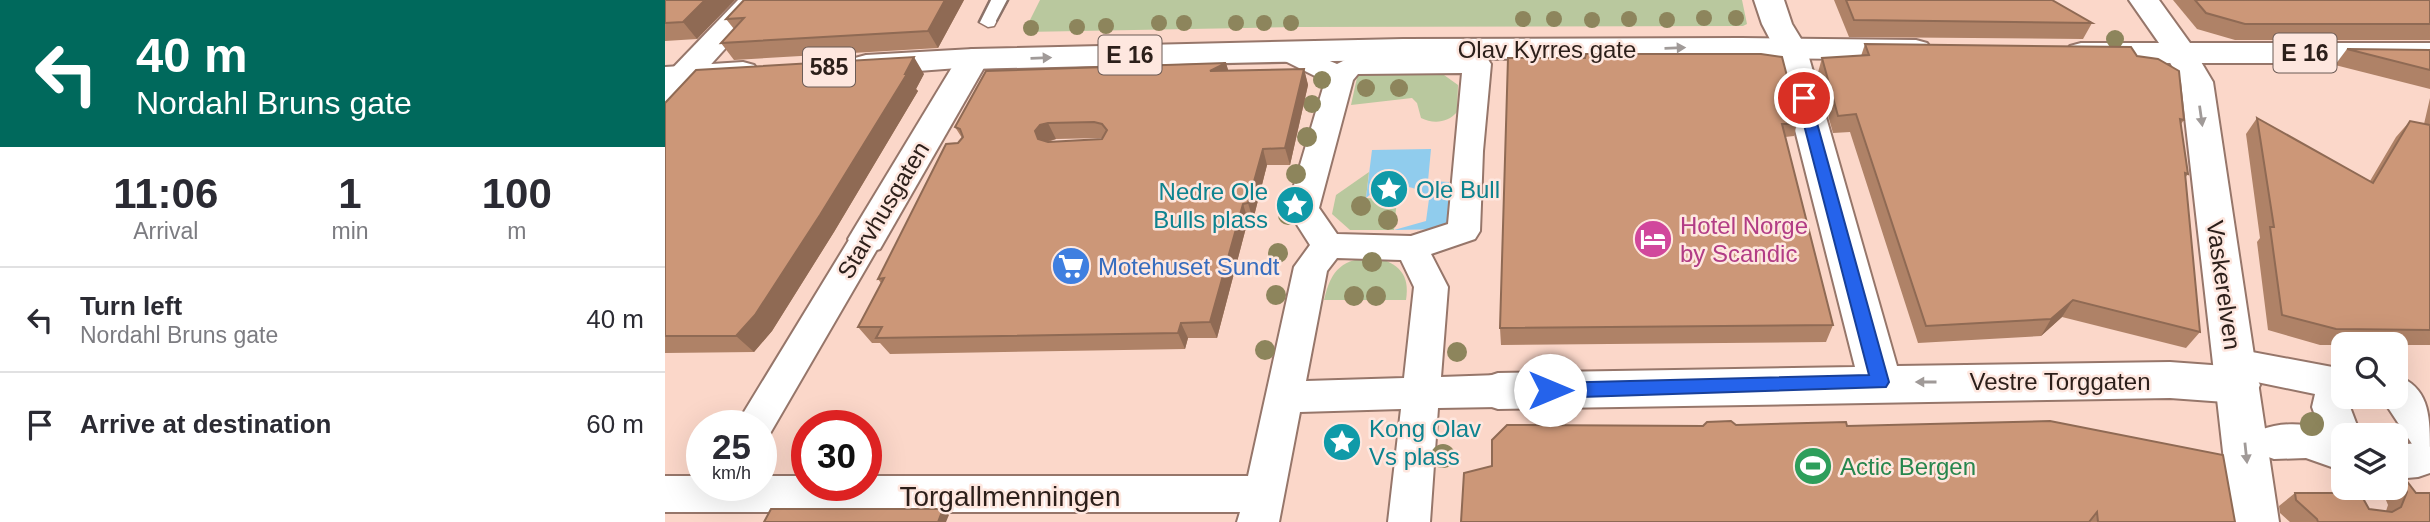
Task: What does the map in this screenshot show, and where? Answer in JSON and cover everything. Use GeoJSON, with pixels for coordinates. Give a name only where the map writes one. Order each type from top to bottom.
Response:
{"type":"FeatureCollection","features":[{"type":"Feature","properties":{"kind":"main road"},"geometry":{"type":"LineString","coordinates":[[678,77],[754,0]]}},
{"type":"Feature","properties":{"kind":"main road"},"geometry":{"type":"LineString","coordinates":[[1769,0],[1777,24],[1790,47],[1880,382]]}},
{"type":"Feature","properties":{"kind":"main road","name":"Vaskerelven"},"geometry":{"type":"LineString","coordinates":[[2144,0],[2197,82],[2238,375],[2255,522]]}},
{"type":"Feature","properties":{"kind":"main road","name":"Olav Kyrres gate"},"geometry":{"type":"LineString","coordinates":[[843,66],[973,59],[1287,51],[1790,47],[1947,50]]}},
{"type":"Feature","properties":{"kind":"main road","name":"E 16"},"geometry":{"type":"LineString","coordinates":[[2048,52],[2430,52]]}},
{"type":"Feature","properties":{"kind":"main road","name":"Starvhusgaten"},"geometry":{"type":"LineString","coordinates":[[867,239],[927,153],[973,59]]}},
{"type":"Feature","properties":{"kind":"main road","name":"585"},"geometry":{"type":"LineString","coordinates":[[678,77],[775,70]]}},
{"type":"Feature","properties":{"kind":"main road","name":"Vestre Torggaten"},"geometry":{"type":"LineString","coordinates":[[1498,391],[1653,390],[1880,382],[2170,380],[2238,375]]}},
{"type":"Feature","properties":{"kind":"main road"},"geometry":{"type":"LineString","coordinates":[[2409,396],[2414,452]]}},
{"type":"Feature","properties":{"kind":"street"},"geometry":{"type":"LineString","coordinates":[[1328,246],[1303,209],[1340,78],[1351,66],[1477,64],[1492,62],[1509,50]]}},
{"type":"Feature","properties":{"kind":"street"},"geometry":{"type":"LineString","coordinates":[[1287,51],[1340,78]]}},
{"type":"Feature","properties":{"kind":"street"},"geometry":{"type":"LineString","coordinates":[[1328,246],[1411,248],[1464,231],[1468,151],[1477,64]]}},
{"type":"Feature","properties":{"kind":"street","name":"Starvhusgaten"},"geometry":{"type":"LineString","coordinates":[[764,410],[867,239]]}},
{"type":"Feature","properties":{"kind":"street"},"geometry":{"type":"LineString","coordinates":[[1261,508],[1311,267],[1328,246]]}},
{"type":"Feature","properties":{"kind":"street"},"geometry":{"type":"LineString","coordinates":[[1409,522],[1431,287],[1411,248]]}},
{"type":"Feature","properties":{"kind":"street"},"geometry":{"type":"LineString","coordinates":[[2238,375],[2331,383]]}},
{"type":"Feature","properties":{"kind":"street"},"geometry":{"type":"LineString","coordinates":[[1284,397],[1498,391]]}},
{"type":"Feature","properties":{"kind":"street"},"geometry":{"type":"LineString","coordinates":[[2274,442],[2306,441],[2331,448]]}},
{"type":"Feature","properties":{"kind":"street","name":"Torgallmenningen"},"geometry":{"type":"LineString","coordinates":[[665,494],[686,497]]}},
{"type":"Feature","properties":{"kind":"street","name":"Torgallmenningen"},"geometry":{"type":"LineString","coordinates":[[777,501],[1261,508]]}},
{"type":"Feature","properties":{"kind":"lane"},"geometry":{"type":"LineString","coordinates":[[988,22],[999,0]]}},
{"type":"Feature","properties":{"kind":"green space"},"geometry":{"type":"Polygon","coordinates":[[[1040,0],[1742,0],[1747,24],[1024,32],[1040,0]]]}},
{"type":"Feature","properties":{"kind":"green space"},"geometry":{"type":"Polygon","coordinates":[[[1358,73],[1444,75],[1458,85],[1457,112],[1445,120],[1435,122],[1421,118],[1417,103],[1412,98],[1351,105],[1358,73]]]}},
{"type":"Feature","properties":{"kind":"green space"},"geometry":{"type":"Polygon","coordinates":[[[1369,172],[1366,198],[1397,199],[1394,230],[1350,230],[1332,214],[1336,195],[1369,172]]]}},
{"type":"Feature","properties":{"kind":"green space"},"geometry":{"type":"Polygon","coordinates":[[[1375,257],[1391,263],[1401,271],[1406,283],[1406,300],[1324,300],[1330,280],[1340,268],[1354,260],[1375,257]]]}},
{"type":"Feature","properties":{"kind":"water"},"geometry":{"type":"Polygon","coordinates":[[[1431,149],[1428,181],[1449,182],[1447,229],[1394,230],[1426,221],[1429,199],[1415,189],[1398,186],[1380,190],[1366,198],[1372,150],[1431,149]]]}},
{"type":"Feature","properties":{"kind":"building"},"geometry":{"type":"Polygon","coordinates":[[[665,0],[705,0],[683,22],[665,23],[665,0]]]}},
{"type":"Feature","properties":{"kind":"building"},"geometry":{"type":"Polygon","coordinates":[[[744,0],[945,0],[928,31],[721,43],[744,18],[726,19],[744,0]]]}},
{"type":"Feature","properties":{"kind":"building"},"geometry":{"type":"Polygon","coordinates":[[[1846,0],[2052,0],[2092,23],[1854,20],[1846,0]]]}},
{"type":"Feature","properties":{"kind":"building"},"geometry":{"type":"Polygon","coordinates":[[[2195,0],[2430,0],[2430,24],[2245,24],[2206,13],[2195,0]]]}},
{"type":"Feature","properties":{"kind":"building"},"geometry":{"type":"Polygon","coordinates":[[[1865,44],[2131,47],[2137,56],[2158,59],[2179,71],[2184,120],[2180,119],[2188,174],[2185,173],[2200,332],[2073,300],[2051,319],[1926,326],[1856,114],[1838,116],[1822,58],[1869,55],[1865,44]]]}},
{"type":"Feature","properties":{"kind":"building"},"geometry":{"type":"Polygon","coordinates":[[[2347,49],[2430,50],[2430,70],[2347,49]]]}},
{"type":"Feature","properties":{"kind":"building","name":"Hotel Norge by Scandic"},"geometry":{"type":"Polygon","coordinates":[[[1586,54],[1761,54],[1782,57],[1798,118],[1786,119],[1788,124],[1782,124],[1833,325],[1500,328],[1508,58],[1585,58],[1586,54]]]}},
{"type":"Feature","properties":{"kind":"building"},"geometry":{"type":"Polygon","coordinates":[[[914,57],[907,74],[755,315],[736,336],[665,336],[665,103],[696,70],[914,57]]]}},
{"type":"Feature","properties":{"kind":"building"},"geometry":{"type":"Polygon","coordinates":[[[1226,63],[1210,71],[1304,69],[1285,148],[1263,149],[1248,203],[1243,204],[1210,322],[1181,323],[1178,333],[876,338],[882,327],[858,327],[884,278],[878,279],[946,144],[958,143],[963,137],[960,129],[955,127],[986,71],[1226,63]],[[1048,123],[1040,125],[1035,131],[1038,139],[1048,142],[1102,139],[1107,130],[1102,124],[1048,123]]]}},
{"type":"Feature","properties":{"kind":"building"},"geometry":{"type":"Polygon","coordinates":[[[2257,118],[2373,183],[2410,121],[2430,125],[2430,330],[2336,329],[2282,315],[2270,227],[2274,227],[2257,118]]]}},
{"type":"Feature","properties":{"kind":"building"},"geometry":{"type":"Polygon","coordinates":[[[1731,421],[1736,425],[1846,422],[1847,426],[2050,421],[2223,455],[2235,522],[2098,522],[2097,512],[2089,522],[1461,522],[1464,473],[1492,466],[1492,440],[1507,425],[1703,426],[1707,422],[1731,421]]]}},
{"type":"Feature","properties":{"kind":"building"},"geometry":{"type":"Polygon","coordinates":[[[2408,483],[2416,493],[2430,493],[2430,522],[2318,522],[2296,500],[2295,493],[2331,493],[2331,500],[2364,500],[2369,509],[2392,512],[2401,507],[2404,500],[2408,500],[2408,483]]]}},
{"type":"Feature","properties":{"kind":"building"},"geometry":{"type":"Polygon","coordinates":[[[771,509],[943,509],[938,522],[764,522],[771,509]]]}},
{"type":"Feature","properties":{"kind":"tram line"},"geometry":{"type":"LineString","coordinates":[[979,22],[990,0]]}},
{"type":"Feature","properties":{"kind":"tram line"},"geometry":{"type":"LineString","coordinates":[[997,21],[1008,0]]}},
{"type":"Feature","properties":{"kind":"place","name":"Ole Bull"},"geometry":{"type":"Point","coordinates":[1389,189]}},
{"type":"Feature","properties":{"kind":"place","name":"Nedre Ole Bulls plass"},"geometry":{"type":"Point","coordinates":[1295,205]}},
{"type":"Feature","properties":{"kind":"place","name":"Hotel Norge by Scandic"},"geometry":{"type":"Point","coordinates":[1653,239]}},
{"type":"Feature","properties":{"kind":"place","name":"Motehuset Sundt"},"geometry":{"type":"Point","coordinates":[1071,266]}},
{"type":"Feature","properties":{"kind":"place","name":"Kong Olav Vs plass"},"geometry":{"type":"Point","coordinates":[1342,442]}},
{"type":"Feature","properties":{"kind":"place","name":"Actic Bergen"},"geometry":{"type":"Point","coordinates":[1813,466]}},
{"type":"Feature","properties":{"kind":"route"},"geometry":{"type":"LineString","coordinates":[[1550,390],[1653,390],[1880,382],[1804,98]]}}]}
